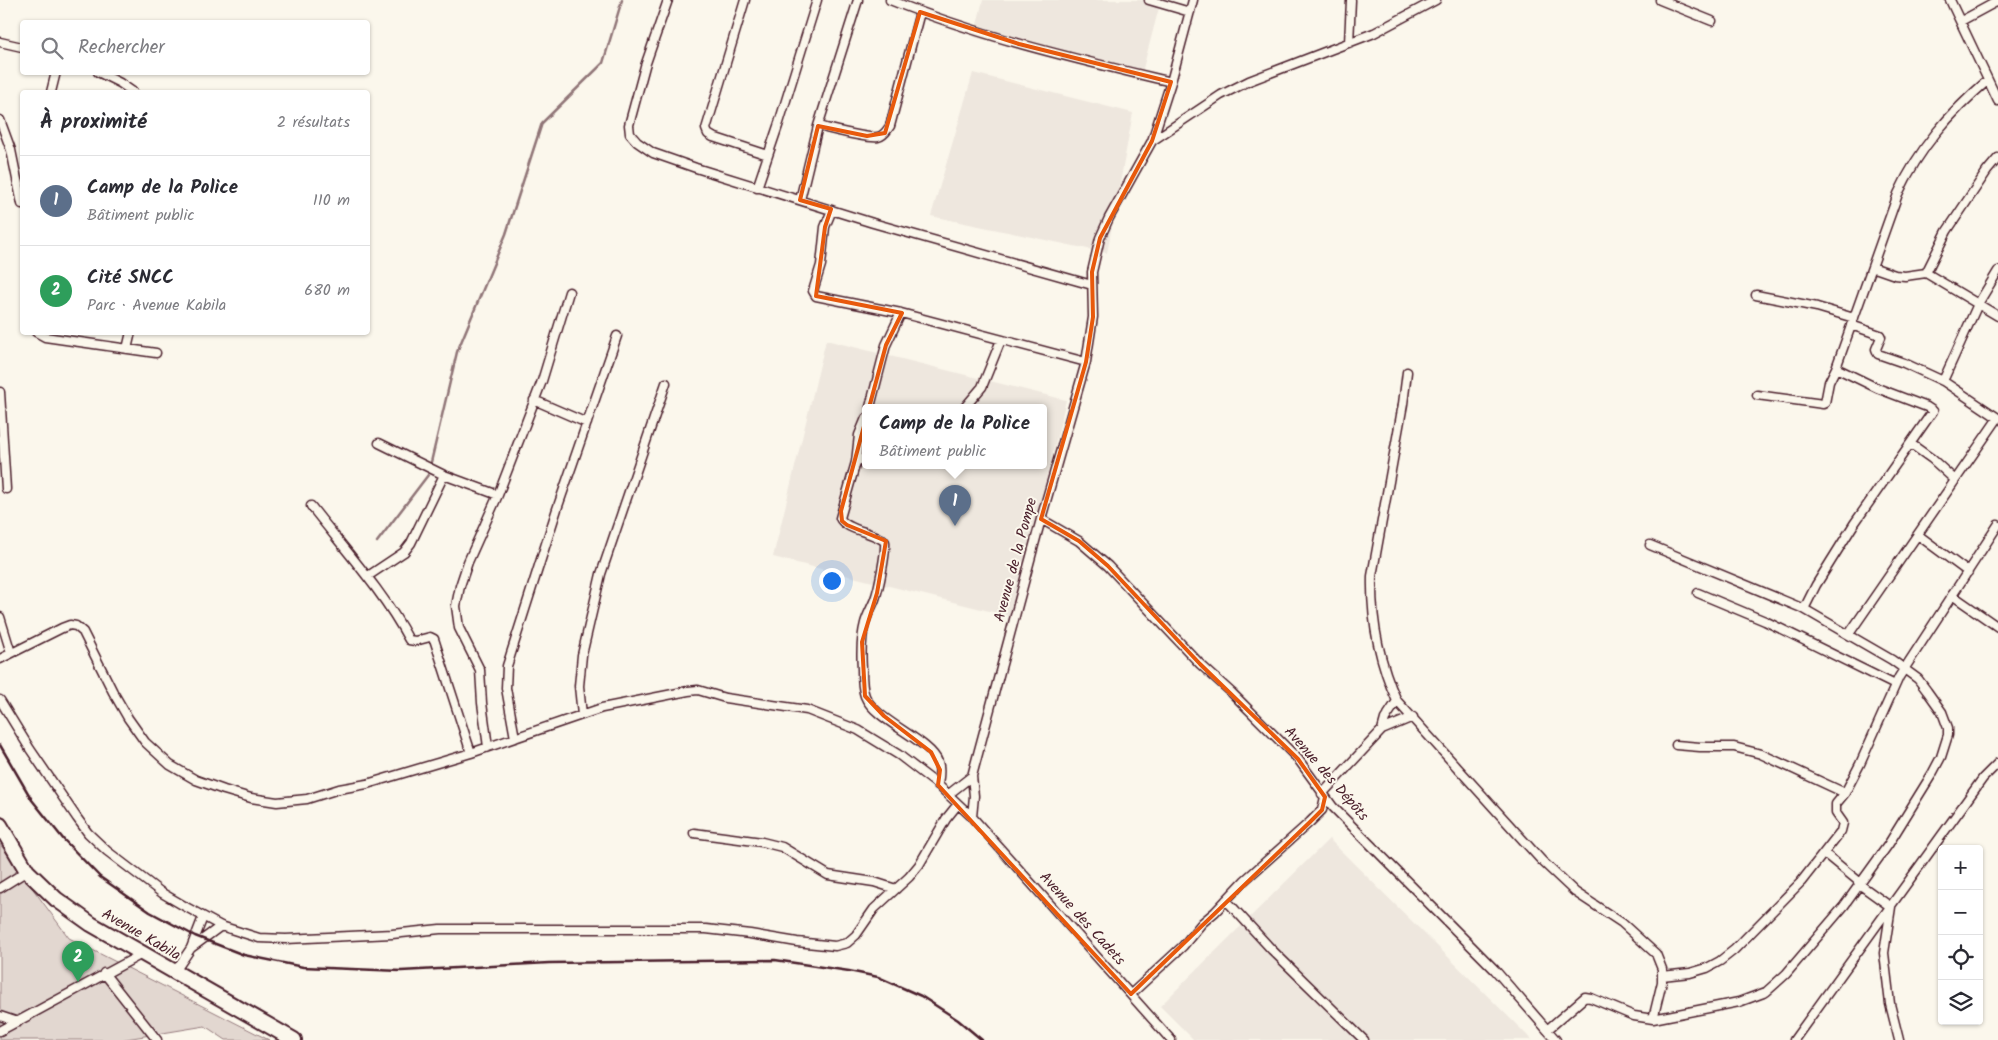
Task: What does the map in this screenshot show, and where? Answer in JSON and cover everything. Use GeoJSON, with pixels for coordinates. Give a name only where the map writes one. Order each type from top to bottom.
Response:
{"type":"FeatureCollection","features":[{"type":"Feature","properties":{"kind":"highway","name":"Avenue Kabila"},"geometry":{"type":"LineString","coordinates":[[0,825],[28,871],[63,904],[91,924],[174,973],[294,1040]]}},
{"type":"Feature","properties":{"kind":"street"},"geometry":{"type":"LineString","coordinates":[[668,0],[645,66],[630,125],[630,134],[637,142],[653,153],[756,188],[1092,285]]}},
{"type":"Feature","properties":{"kind":"street"},"geometry":{"type":"LineString","coordinates":[[745,0],[706,129],[708,134],[713,137],[768,155]]}},
{"type":"Feature","properties":{"kind":"street"},"geometry":{"type":"LineString","coordinates":[[756,188],[817,0]]}},
{"type":"Feature","properties":{"kind":"street"},"geometry":{"type":"LineString","coordinates":[[800,200],[818,126],[858,0]]}},
{"type":"Feature","properties":{"kind":"street"},"geometry":{"type":"LineString","coordinates":[[890,0],[920,12],[1019,44],[1171,82]]}},
{"type":"Feature","properties":{"kind":"street"},"geometry":{"type":"LineString","coordinates":[[1149,0],[1190,12]]}},
{"type":"Feature","properties":{"kind":"street","name":"Avenue de la Pompe"},"geometry":{"type":"LineString","coordinates":[[972,817],[974,796],[972,776],[1041,519],[1086,362],[1093,317],[1092,272],[1100,238],[1109,218],[1152,141],[1171,82],[1193,0]]}},
{"type":"Feature","properties":{"kind":"street"},"geometry":{"type":"LineString","coordinates":[[1348,43],[1351,0]]}},
{"type":"Feature","properties":{"kind":"street"},"geometry":{"type":"LineString","coordinates":[[1152,141],[1221,95],[1249,81],[1374,33],[1436,0]]}},
{"type":"Feature","properties":{"kind":"street"},"geometry":{"type":"LineString","coordinates":[[1660,0],[1712,21]]}},
{"type":"Feature","properties":{"kind":"street"},"geometry":{"type":"LineString","coordinates":[[1950,0],[1998,101]]}},
{"type":"Feature","properties":{"kind":"street"},"geometry":{"type":"LineString","coordinates":[[1961,21],[1998,0]]}},
{"type":"Feature","properties":{"kind":"street"},"geometry":{"type":"LineString","coordinates":[[818,126],[867,136],[878,137],[885,133],[890,126],[920,12]]}},
{"type":"Feature","properties":{"kind":"street"},"geometry":{"type":"LineString","coordinates":[[0,42],[20,47]]}},
{"type":"Feature","properties":{"kind":"street"},"geometry":{"type":"LineString","coordinates":[[52,90],[55,75]]}},
{"type":"Feature","properties":{"kind":"street"},"geometry":{"type":"LineString","coordinates":[[105,75],[120,82],[130,90]]}},
{"type":"Feature","properties":{"kind":"street"},"geometry":{"type":"LineString","coordinates":[[1757,395],[1823,404],[1829,382],[1836,368],[1898,194],[1916,158],[1952,114],[1988,80]]}},
{"type":"Feature","properties":{"kind":"street"},"geometry":{"type":"LineString","coordinates":[[0,120],[11,150],[20,184]]}},
{"type":"Feature","properties":{"kind":"street"},"geometry":{"type":"LineString","coordinates":[[1926,273],[1947,231],[1987,171],[1998,158]]}},
{"type":"Feature","properties":{"kind":"street"},"geometry":{"type":"LineString","coordinates":[[832,210],[825,227],[821,265],[813,291],[816,296],[901,313],[1086,362]]}},
{"type":"Feature","properties":{"kind":"street"},"geometry":{"type":"LineString","coordinates":[[1872,267],[1895,275],[1905,276],[1926,273],[1998,316]]}},
{"type":"Feature","properties":{"kind":"street"},"geometry":{"type":"LineString","coordinates":[[1943,381],[1978,304],[1998,271]]}},
{"type":"Feature","properties":{"kind":"street"},"geometry":{"type":"LineString","coordinates":[[488,747],[480,670],[459,628],[456,606],[468,562],[498,495],[546,368],[569,292]]}},
{"type":"Feature","properties":{"kind":"street"},"geometry":{"type":"LineString","coordinates":[[1756,295],[1817,307],[1852,321],[1881,336],[1876,349],[1878,354],[1904,363],[1943,381],[1998,418],[1849,634]]}},
{"type":"Feature","properties":{"kind":"street"},"geometry":{"type":"LineString","coordinates":[[871,404],[886,345],[901,313]]}},
{"type":"Feature","properties":{"kind":"street"},"geometry":{"type":"LineString","coordinates":[[40,335],[72,336],[127,349],[156,353]]}},
{"type":"Feature","properties":{"kind":"street"},"geometry":{"type":"LineString","coordinates":[[127,349],[130,335]]}},
{"type":"Feature","properties":{"kind":"street"},"geometry":{"type":"LineString","coordinates":[[515,738],[506,688],[507,666],[617,336]]}},
{"type":"Feature","properties":{"kind":"street"},"geometry":{"type":"LineString","coordinates":[[968,404],[982,387],[1001,340]]}},
{"type":"Feature","properties":{"kind":"street"},"geometry":{"type":"LineString","coordinates":[[1804,610],[1816,585],[1854,524],[1933,411],[1931,408],[1877,388],[1836,368]]}},
{"type":"Feature","properties":{"kind":"street"},"geometry":{"type":"LineString","coordinates":[[1407,372],[1388,489],[1374,558],[1371,599],[1378,645],[1390,684],[1397,701],[1542,862],[1575,892],[1622,922],[1656,954],[1660,962],[1662,976],[1660,996],[1653,1019]]}},
{"type":"Feature","properties":{"kind":"street"},"geometry":{"type":"LineString","coordinates":[[582,715],[580,686],[582,655],[601,574],[666,383]]}},
{"type":"Feature","properties":{"kind":"street"},"geometry":{"type":"LineString","coordinates":[[0,392],[6,489]]}},
{"type":"Feature","properties":{"kind":"street"},"geometry":{"type":"LineString","coordinates":[[534,400],[587,423]]}},
{"type":"Feature","properties":{"kind":"street"},"geometry":{"type":"LineString","coordinates":[[862,428],[859,435],[856,462],[840,518],[847,525],[884,540],[886,545],[877,593],[865,624],[862,642],[862,681],[865,696],[870,704],[931,752],[938,760],[940,770],[938,784]]}},
{"type":"Feature","properties":{"kind":"street"},"geometry":{"type":"LineString","coordinates":[[379,444],[444,475],[498,495]]}},
{"type":"Feature","properties":{"kind":"street"},"geometry":{"type":"LineString","coordinates":[[1911,444],[1932,459],[1954,480]]}},
{"type":"Feature","properties":{"kind":"street"},"geometry":{"type":"LineString","coordinates":[[856,462],[862,459]]}},
{"type":"Feature","properties":{"kind":"street"},"geometry":{"type":"LineString","coordinates":[[368,576],[404,552],[411,543],[444,475]]}},
{"type":"Feature","properties":{"kind":"street"},"geometry":{"type":"LineString","coordinates":[[311,506],[368,576],[400,622],[409,640],[415,642],[430,636],[434,639],[471,753]]}},
{"type":"Feature","properties":{"kind":"street","name":"Avenue des Dépôts"},"geometry":{"type":"LineString","coordinates":[[1041,519],[1079,541],[1108,566],[1200,664],[1298,759],[1333,807],[1495,970],[1556,1040]]}},
{"type":"Feature","properties":{"kind":"street"},"geometry":{"type":"LineString","coordinates":[[1662,976],[1690,973],[1707,968],[1734,950],[1801,882],[1844,828],[1835,808],[1836,804],[1845,793],[1870,744],[1895,685],[1904,668],[1998,525]]}},
{"type":"Feature","properties":{"kind":"street"},"geometry":{"type":"LineString","coordinates":[[1918,535],[1968,572]]}},
{"type":"Feature","properties":{"kind":"street"},"geometry":{"type":"LineString","coordinates":[[1547,1030],[1582,998],[1588,996],[1634,1016],[1653,1019],[1739,1002],[1766,992],[1799,959],[1844,906],[1912,808],[1941,757],[1948,736],[1948,728],[1942,712],[1918,679],[1904,668],[1849,634],[1804,610],[1650,545]]}},
{"type":"Feature","properties":{"kind":"street"},"geometry":{"type":"LineString","coordinates":[[1698,593],[1764,621],[1895,685]]}},
{"type":"Feature","properties":{"kind":"street"},"geometry":{"type":"LineString","coordinates":[[1952,595],[1998,627]]}},
{"type":"Feature","properties":{"kind":"street"},"geometry":{"type":"LineString","coordinates":[[0,617],[11,653],[0,659]]}},
{"type":"Feature","properties":{"kind":"street","name":"Avenue des Cadets"},"geometry":{"type":"LineString","coordinates":[[11,653],[62,628],[70,625],[76,626],[83,632],[113,692],[145,742],[170,765],[196,780],[251,798],[276,802],[307,799],[339,789],[367,784],[471,753],[623,703],[698,690],[725,698],[807,710],[858,730],[876,740],[938,784],[972,817],[1172,1040]]}},
{"type":"Feature","properties":{"kind":"street"},"geometry":{"type":"LineString","coordinates":[[0,700],[30,749],[88,833],[107,851],[155,887],[203,916],[221,926],[259,938],[286,939],[392,934],[440,929],[555,927],[706,929],[835,946],[847,943],[856,935],[874,909],[919,865],[946,819],[958,804]]}},
{"type":"Feature","properties":{"kind":"street"},"geometry":{"type":"LineString","coordinates":[[1382,730],[1385,719],[1397,701]]}},
{"type":"Feature","properties":{"kind":"street"},"geometry":{"type":"LineString","coordinates":[[1322,810],[1324,796],[1382,730],[1413,717]]}},
{"type":"Feature","properties":{"kind":"street"},"geometry":{"type":"LineString","coordinates":[[1676,745],[1734,747],[1761,754],[1845,793]]}},
{"type":"Feature","properties":{"kind":"street"},"geometry":{"type":"LineString","coordinates":[[1794,1040],[1983,778],[1998,763]]}},
{"type":"Feature","properties":{"kind":"street"},"geometry":{"type":"LineString","coordinates":[[949,794],[972,776]]}},
{"type":"Feature","properties":{"kind":"street"},"geometry":{"type":"LineString","coordinates":[[1131,994],[1182,946],[1245,880],[1322,810],[1333,807]]}},
{"type":"Feature","properties":{"kind":"street"},"geometry":{"type":"LineString","coordinates":[[694,834],[762,842],[782,848],[828,875],[874,882],[896,889]]}},
{"type":"Feature","properties":{"kind":"street"},"geometry":{"type":"LineString","coordinates":[[1824,853],[1857,880],[1859,884],[1891,907]]}},
{"type":"Feature","properties":{"kind":"street"},"geometry":{"type":"LineString","coordinates":[[0,888],[28,871]]}},
{"type":"Feature","properties":{"kind":"street"},"geometry":{"type":"LineString","coordinates":[[1226,900],[1272,950],[1364,1040]]}},
{"type":"Feature","properties":{"kind":"street"},"geometry":{"type":"LineString","coordinates":[[1891,907],[1884,953],[1890,1004],[1899,1040]]}},
{"type":"Feature","properties":{"kind":"street"},"geometry":{"type":"LineString","coordinates":[[174,973],[191,948],[203,916]]}},
{"type":"Feature","properties":{"kind":"street"},"geometry":{"type":"LineString","coordinates":[[191,948],[221,926]]}},
{"type":"Feature","properties":{"kind":"street"},"geometry":{"type":"LineString","coordinates":[[0,1031],[142,954]]}},
{"type":"Feature","properties":{"kind":"street"},"geometry":{"type":"LineString","coordinates":[[104,973],[156,1040]]}},
{"type":"Feature","properties":{"kind":"street"},"geometry":{"type":"LineString","coordinates":[[0,1016],[18,1022]]}},
{"type":"Feature","properties":{"kind":"highlighted area"},"geometry":{"type":"Polygon","coordinates":[[[920,12],[1019,44],[1171,82],[1152,141],[1100,238],[1092,272],[1093,317],[1086,362],[1041,519],[1079,541],[1108,566],[1200,664],[1298,759],[1325,797],[1322,810],[1131,994],[938,785],[940,770],[931,752],[884,716],[865,696],[862,642],[877,593],[886,541],[847,525],[842,521],[841,511],[886,345],[902,313],[816,296],[825,227],[831,209],[800,200],[818,126],[867,136],[885,133],[920,12]]]}},
{"type":"Feature","properties":{"kind":"shaded area"},"geometry":{"type":"Polygon","coordinates":[[[983,0],[1161,0],[1140,80],[974,37],[983,0]]]}},
{"type":"Feature","properties":{"kind":"shaded area"},"geometry":{"type":"Polygon","coordinates":[[[973,73],[1133,113],[1107,253],[931,216],[973,73]]]}},
{"type":"Feature","properties":{"kind":"shaded area"},"geometry":{"type":"Polygon","coordinates":[[[826,340],[1066,400],[1013,617],[773,557],[826,340]]]}},
{"type":"Feature","properties":{"kind":"shaded area"},"geometry":{"type":"Polygon","coordinates":[[[1329,839],[1532,1040],[1194,1040],[1160,1006],[1329,839]]]}},
{"type":"Feature","properties":{"kind":"shaded area"},"geometry":{"type":"Polygon","coordinates":[[[0,844],[69,938],[269,1040],[226,1040],[205,1026],[120,1040],[0,1040],[0,844]]]}},
{"type":"Feature","properties":{"kind":"waterway"},"geometry":{"type":"LineString","coordinates":[[377,542],[428,475],[457,352],[506,234],[542,123],[603,63],[622,0]]}},
{"type":"Feature","properties":{"kind":"railway"},"geometry":{"type":"LineString","coordinates":[[0,745],[32,800],[64,840],[100,877],[150,912],[195,936],[244,955],[303,967],[401,971],[549,963],[775,960],[878,977],[921,996],[958,1020],[982,1040]]}},
{"type":"Feature","properties":{"kind":"place","name":"Camp de la Police"},"geometry":{"type":"Point","coordinates":[955,526]}},
{"type":"Feature","properties":{"kind":"place","name":"Cité SNCC"},"geometry":{"type":"Point","coordinates":[78,982]}}]}
